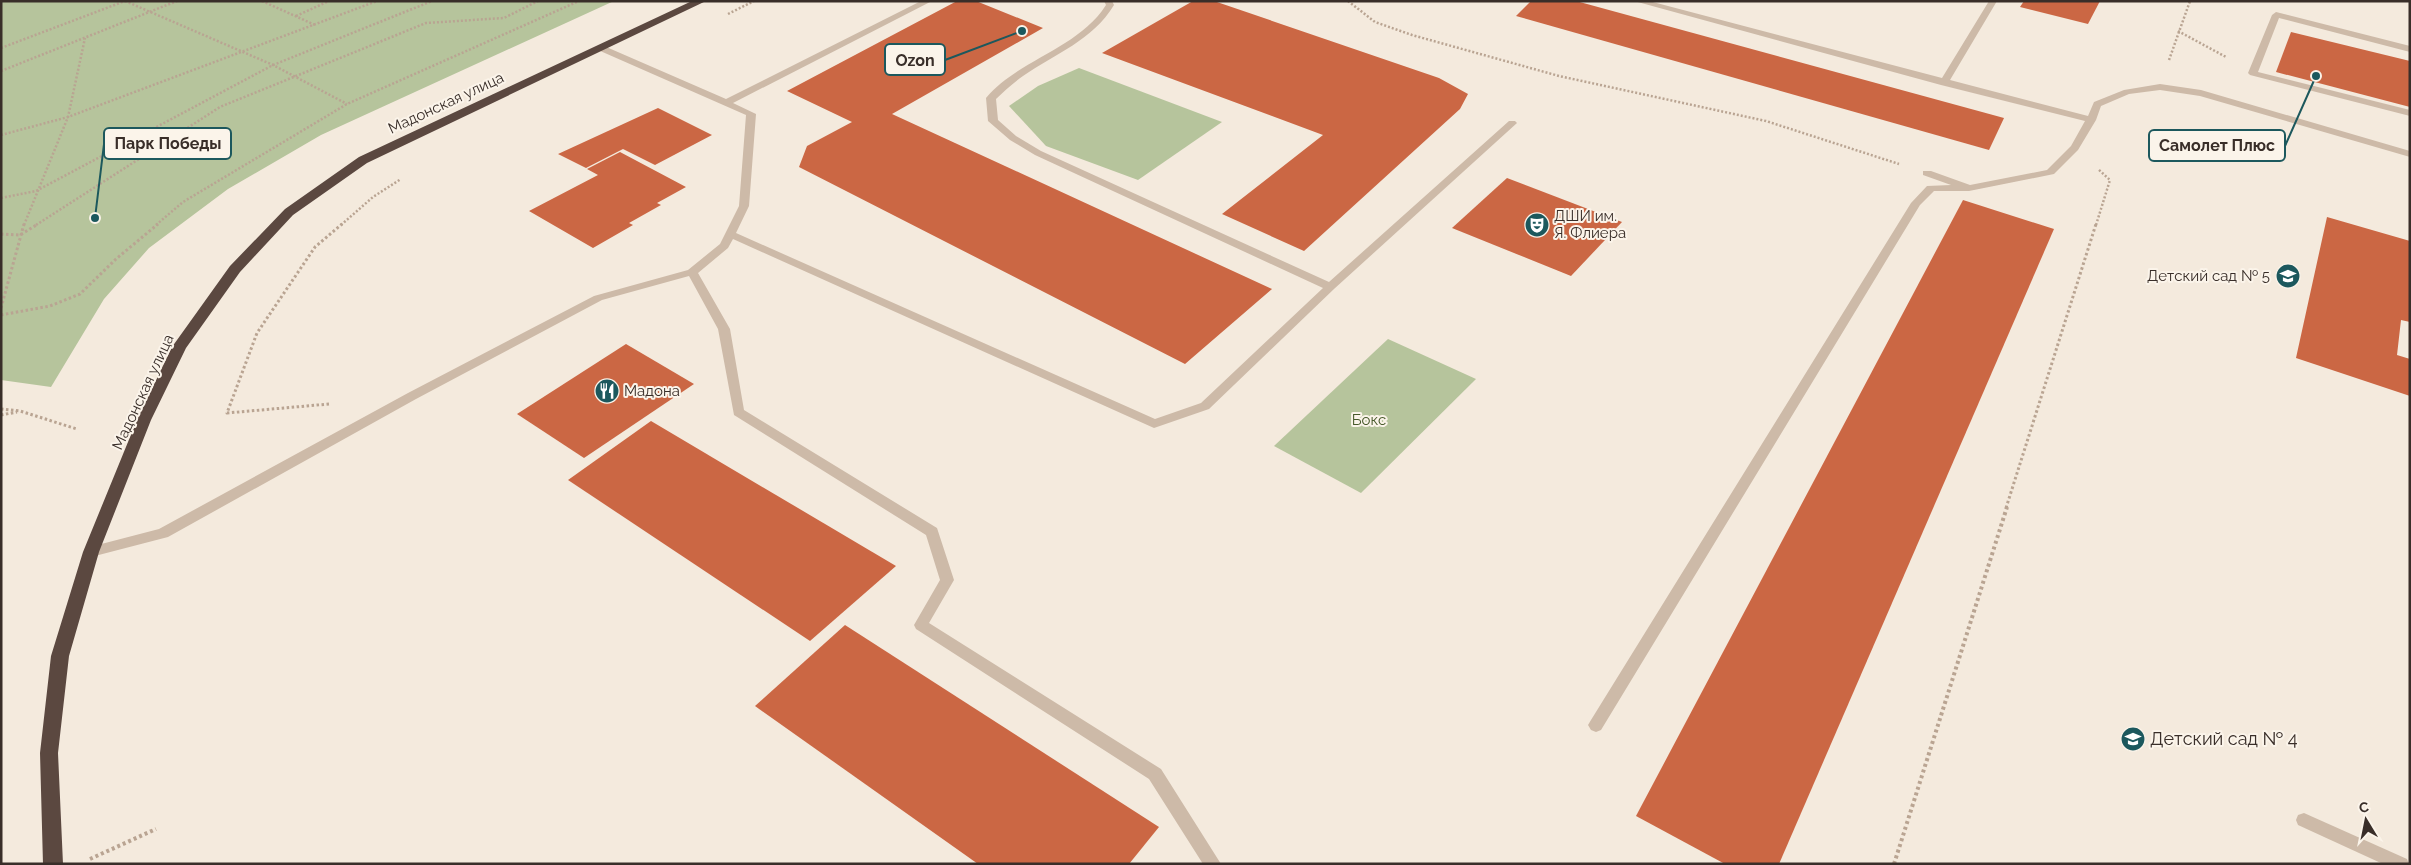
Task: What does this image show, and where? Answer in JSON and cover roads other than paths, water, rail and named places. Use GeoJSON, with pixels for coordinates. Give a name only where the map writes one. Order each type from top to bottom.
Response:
{"type":"FeatureCollection","features":[{"type":"Feature","properties":{"kind":"highway","name":"Мадонская улица"},"geometry":{"type":"LineString","coordinates":[[53,864],[49,753],[60,656],[91,552],[144,420],[179,346],[236,269],[289,212],[363,160],[701,1]]}},
{"type":"Feature","properties":{"kind":"lane"},"geometry":{"type":"LineString","coordinates":[[726,103],[928,1]]}},
{"type":"Feature","properties":{"kind":"lane"},"geometry":{"type":"LineString","coordinates":[[1108,1],[1110,5],[1105,15],[1083,33],[1017,76],[991,98],[993,121],[1013,138],[1038,153],[1330,287]]}},
{"type":"Feature","properties":{"kind":"lane"},"geometry":{"type":"LineString","coordinates":[[1638,1],[1944,83],[2091,120]]}},
{"type":"Feature","properties":{"kind":"lane"},"geometry":{"type":"LineString","coordinates":[[1944,83],[1993,1]]}},
{"type":"Feature","properties":{"kind":"lane"},"geometry":{"type":"LineString","coordinates":[[2410,49],[2276,16],[2253,73],[2410,113]]}},
{"type":"Feature","properties":{"kind":"lane"},"geometry":{"type":"LineString","coordinates":[[91,552],[163,533],[412,396],[598,298],[692,272],[724,246],[744,206],[751,114],[601,48]]}},
{"type":"Feature","properties":{"kind":"lane"},"geometry":{"type":"LineString","coordinates":[[1596,725],[1916,203],[1931,188],[1969,188],[2050,172],[2075,148],[2091,120],[2097,104],[2127,92],[2160,87],[2201,93],[2410,154]]}},
{"type":"Feature","properties":{"kind":"lane"},"geometry":{"type":"LineString","coordinates":[[730,234],[1154,424],[1205,406],[1330,287],[1512,124]]}},
{"type":"Feature","properties":{"kind":"lane"},"geometry":{"type":"LineString","coordinates":[[1927,173],[1969,188]]}},
{"type":"Feature","properties":{"kind":"lane"},"geometry":{"type":"LineString","coordinates":[[692,272],[724,329],[738,412],[932,532],[947,580],[921,625],[1155,774],[1213,864]]}},
{"type":"Feature","properties":{"kind":"lane"},"geometry":{"type":"LineString","coordinates":[[2304,820],[2401,864]]}},
{"type":"Feature","properties":{"kind":"place","name":"Ozon"},"geometry":{"type":"Point","coordinates":[1022,31]}},
{"type":"Feature","properties":{"kind":"place","name":"Самолет Плюс"},"geometry":{"type":"Point","coordinates":[2316,76]}},
{"type":"Feature","properties":{"kind":"place","name":"Парк Победы"},"geometry":{"type":"Point","coordinates":[95,218]}},
{"type":"Feature","properties":{"kind":"place","name":"ДШИ им. Я. Флиера"},"geometry":{"type":"Point","coordinates":[1537,225]}},
{"type":"Feature","properties":{"kind":"place","name":"Детский сад № 5"},"geometry":{"type":"Point","coordinates":[2288,276]}},
{"type":"Feature","properties":{"kind":"place","name":"Мадона"},"geometry":{"type":"Point","coordinates":[607,391]}},
{"type":"Feature","properties":{"kind":"place","name":"Детский сад № 4"},"geometry":{"type":"Point","coordinates":[2133,739]}},
{"type":"Feature","properties":{"kind":"park label","name":"Бокс"},"geometry":{"type":"Point","coordinates":[1369,420]}}]}
